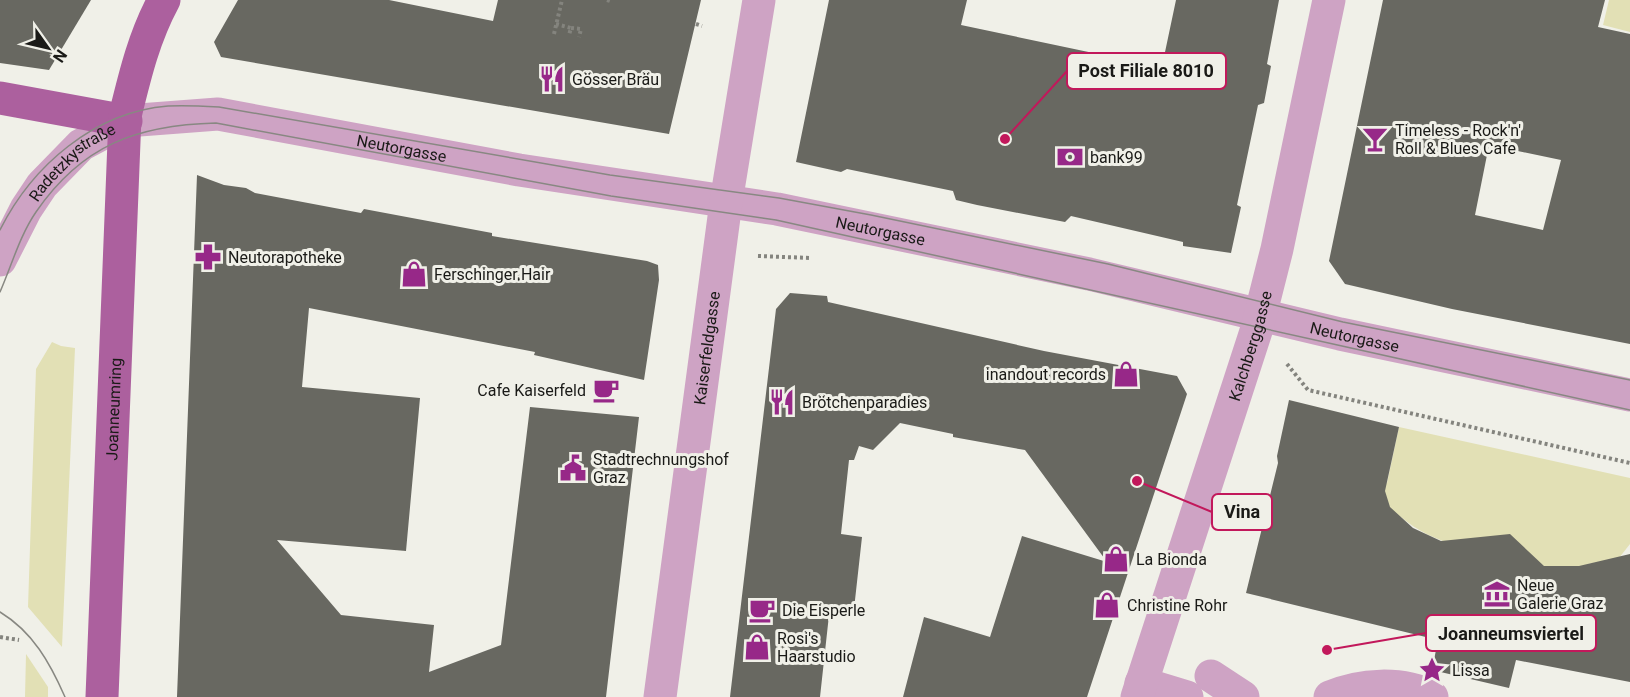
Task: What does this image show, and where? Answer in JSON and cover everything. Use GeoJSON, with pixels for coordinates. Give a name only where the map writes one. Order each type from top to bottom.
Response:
{"type":"FeatureCollection","features":[{"type":"Feature","properties":{"kind":"main road","name":"Radetzkystraße"},"geometry":{"type":"LineString","coordinates":[[126,121],[138,60],[150,26],[164,0]]}},
{"type":"Feature","properties":{"kind":"main road"},"geometry":{"type":"LineString","coordinates":[[11,100],[126,121]]}},
{"type":"Feature","properties":{"kind":"main road","name":"Joanneumring"},"geometry":{"type":"LineString","coordinates":[[102,697],[126,121]]}},
{"type":"Feature","properties":{"kind":"street","name":"Kaiserfeldgasse"},"geometry":{"type":"LineString","coordinates":[[660,697],[726,202],[759,0]]}},
{"type":"Feature","properties":{"kind":"street","name":"Kalchberggasse"},"geometry":{"type":"LineString","coordinates":[[1187,697],[1139,690],[1260,315],[1277,249],[1329,0]]}},
{"type":"Feature","properties":{"kind":"street","name":"Neutorgasse"},"geometry":{"type":"LineString","coordinates":[[126,121],[218,114],[519,170],[777,208],[988,252],[1260,315],[1630,395]]}},
{"type":"Feature","properties":{"kind":"street","name":"Radetzkystraße"},"geometry":{"type":"LineString","coordinates":[[0,260],[26,209],[42,185],[81,145],[126,121]]}},
{"type":"Feature","properties":{"kind":"street"},"geometry":{"type":"LineString","coordinates":[[1211,676],[1243,697]]}},
{"type":"Feature","properties":{"kind":"street"},"geometry":{"type":"LineString","coordinates":[[1330,697],[1354,688],[1389,686],[1419,690],[1432,697]]}},
{"type":"Feature","properties":{"kind":"path"},"geometry":{"type":"LineString","coordinates":[[554,34],[562,0]]}},
{"type":"Feature","properties":{"kind":"path"},"geometry":{"type":"LineString","coordinates":[[556,24],[581,29],[579,37]]}},
{"type":"Feature","properties":{"kind":"path"},"geometry":{"type":"LineString","coordinates":[[696,24],[702,26]]}},
{"type":"Feature","properties":{"kind":"path"},"geometry":{"type":"LineString","coordinates":[[569,35],[571,28]]}},
{"type":"Feature","properties":{"kind":"path"},"geometry":{"type":"LineString","coordinates":[[1285,362],[1308,390],[1630,463]]}},
{"type":"Feature","properties":{"kind":"path"},"geometry":{"type":"LineString","coordinates":[[0,637],[19,640]]}},
{"type":"Feature","properties":{"kind":"shaded area"},"geometry":{"type":"Polygon","coordinates":[[[1609,0],[1630,0],[1630,32],[1603,25],[1609,0]]]}},
{"type":"Feature","properties":{"kind":"shaded area"},"geometry":{"type":"Polygon","coordinates":[[[52,342],[75,348],[62,647],[28,607],[36,369],[52,342]]]}},
{"type":"Feature","properties":{"kind":"shaded area"},"geometry":{"type":"Polygon","coordinates":[[[1399,427],[1630,478],[1630,544],[1619,558],[1588,564],[1587,567],[1557,566],[1555,569],[1453,545],[1416,528],[1401,517],[1398,519],[1388,508],[1383,484],[1387,483],[1399,427]]]}},
{"type":"Feature","properties":{"kind":"shaded area"},"geometry":{"type":"Polygon","coordinates":[[[26,654],[48,687],[48,697],[25,697],[26,654]]]}},
{"type":"Feature","properties":{"kind":"building"},"geometry":{"type":"Polygon","coordinates":[[[0,0],[91,0],[49,70],[0,63],[0,0]]]}},
{"type":"Feature","properties":{"kind":"building"},"geometry":{"type":"Polygon","coordinates":[[[238,0],[389,0],[493,21],[498,0],[701,0],[669,134],[221,57],[214,42],[238,0]]]}},
{"type":"Feature","properties":{"kind":"building"},"geometry":{"type":"Polygon","coordinates":[[[829,0],[967,0],[961,25],[1098,54],[1093,76],[1157,90],[1176,0],[1279,0],[1267,64],[1271,66],[1264,103],[1258,105],[1237,205],[1241,207],[1231,253],[1183,246],[1183,242],[1071,216],[1065,222],[977,205],[956,200],[953,191],[847,169],[841,172],[796,162],[829,0]]]}},
{"type":"Feature","properties":{"kind":"building"},"geometry":{"type":"Polygon","coordinates":[[[1383,0],[1605,0],[1598,27],[1630,34],[1630,344],[1452,309],[1345,284],[1329,261],[1383,0]],[[1489,145],[1475,215],[1543,230],[1561,160],[1489,145]]]}},
{"type":"Feature","properties":{"kind":"building"},"geometry":{"type":"Polygon","coordinates":[[[197,175],[224,185],[246,188],[255,193],[361,213],[364,209],[492,233],[492,236],[647,261],[658,265],[659,280],[644,380],[534,355],[535,352],[309,308],[302,387],[420,398],[406,551],[277,540],[341,615],[434,625],[429,672],[501,645],[530,407],[639,417],[606,697],[177,697],[197,175]]]}},
{"type":"Feature","properties":{"kind":"building"},"geometry":{"type":"Polygon","coordinates":[[[790,293],[827,296],[828,302],[1044,351],[1177,376],[1187,394],[1087,697],[903,697],[924,617],[990,637],[1022,536],[1107,562],[1025,450],[953,437],[953,434],[900,423],[873,450],[859,446],[854,460],[849,460],[841,534],[862,537],[853,618],[829,615],[820,697],[730,697],[776,309],[790,293]]]}},
{"type":"Feature","properties":{"kind":"building"},"geometry":{"type":"Polygon","coordinates":[[[1289,400],[1399,427],[1385,491],[1390,507],[1413,528],[1441,541],[1510,534],[1544,566],[1579,566],[1630,554],[1630,682],[1516,660],[1509,688],[1432,670],[1438,640],[1246,593],[1278,463],[1277,456],[1289,400]]]}},
{"type":"Feature","properties":{"kind":"tram line"},"geometry":{"type":"LineString","coordinates":[[0,230],[29,184],[68,146],[91,131],[141,110],[168,106],[219,107],[610,175],[779,198],[871,215],[1108,264],[1343,322],[1630,380]]}},
{"type":"Feature","properties":{"kind":"tram line"},"geometry":{"type":"LineString","coordinates":[[0,292],[30,221],[54,189],[72,170],[92,155],[136,134],[161,128],[216,123],[611,196],[776,220],[1630,410]]}},
{"type":"Feature","properties":{"kind":"tram line"},"geometry":{"type":"LineString","coordinates":[[0,612],[22,629],[39,649],[65,697]]}},
{"type":"Feature","properties":{"kind":"place","name":"Gösser Bräu"},"geometry":{"type":"Point","coordinates":[552,79]}},
{"type":"Feature","properties":{"kind":"place","name":"Post Filiale 8010"},"geometry":{"type":"Point","coordinates":[1005,139]}},
{"type":"Feature","properties":{"kind":"place","name":"Timeless - Rock'n' Roll & Blues Cafe"},"geometry":{"type":"Point","coordinates":[1375,139]}},
{"type":"Feature","properties":{"kind":"place","name":"bank99"},"geometry":{"type":"Point","coordinates":[1070,157]}},
{"type":"Feature","properties":{"kind":"place","name":"Neutorapotheke"},"geometry":{"type":"Point","coordinates":[208,257]}},
{"type":"Feature","properties":{"kind":"place","name":"Ferschinger.Hair"},"geometry":{"type":"Point","coordinates":[414,274]}},
{"type":"Feature","properties":{"kind":"place","name":"inandout records"},"geometry":{"type":"Point","coordinates":[1126,374]}},
{"type":"Feature","properties":{"kind":"place","name":"Cafe Kaiserfeld"},"geometry":{"type":"Point","coordinates":[606,390]}},
{"type":"Feature","properties":{"kind":"place","name":"Brötchenparadies"},"geometry":{"type":"Point","coordinates":[782,402]}},
{"type":"Feature","properties":{"kind":"place","name":"Stadtrechnungshof Graz"},"geometry":{"type":"Point","coordinates":[573,468]}},
{"type":"Feature","properties":{"kind":"place","name":"Vina"},"geometry":{"type":"Point","coordinates":[1137,481]}},
{"type":"Feature","properties":{"kind":"place","name":"La Bionda"},"geometry":{"type":"Point","coordinates":[1116,559]}},
{"type":"Feature","properties":{"kind":"place","name":"Neue Galerie Graz"},"geometry":{"type":"Point","coordinates":[1497,594]}},
{"type":"Feature","properties":{"kind":"place","name":"Christine Rohr"},"geometry":{"type":"Point","coordinates":[1107,605]}},
{"type":"Feature","properties":{"kind":"place","name":"Die Eisperle"},"geometry":{"type":"Point","coordinates":[762,610]}},
{"type":"Feature","properties":{"kind":"place","name":"Rosi's Haarstudio"},"geometry":{"type":"Point","coordinates":[757,647]}},
{"type":"Feature","properties":{"kind":"place","name":"Joanneumsviertel"},"geometry":{"type":"Point","coordinates":[1327,650]}},
{"type":"Feature","properties":{"kind":"place","name":"Lissa"},"geometry":{"type":"Point","coordinates":[1432,670]}}]}
